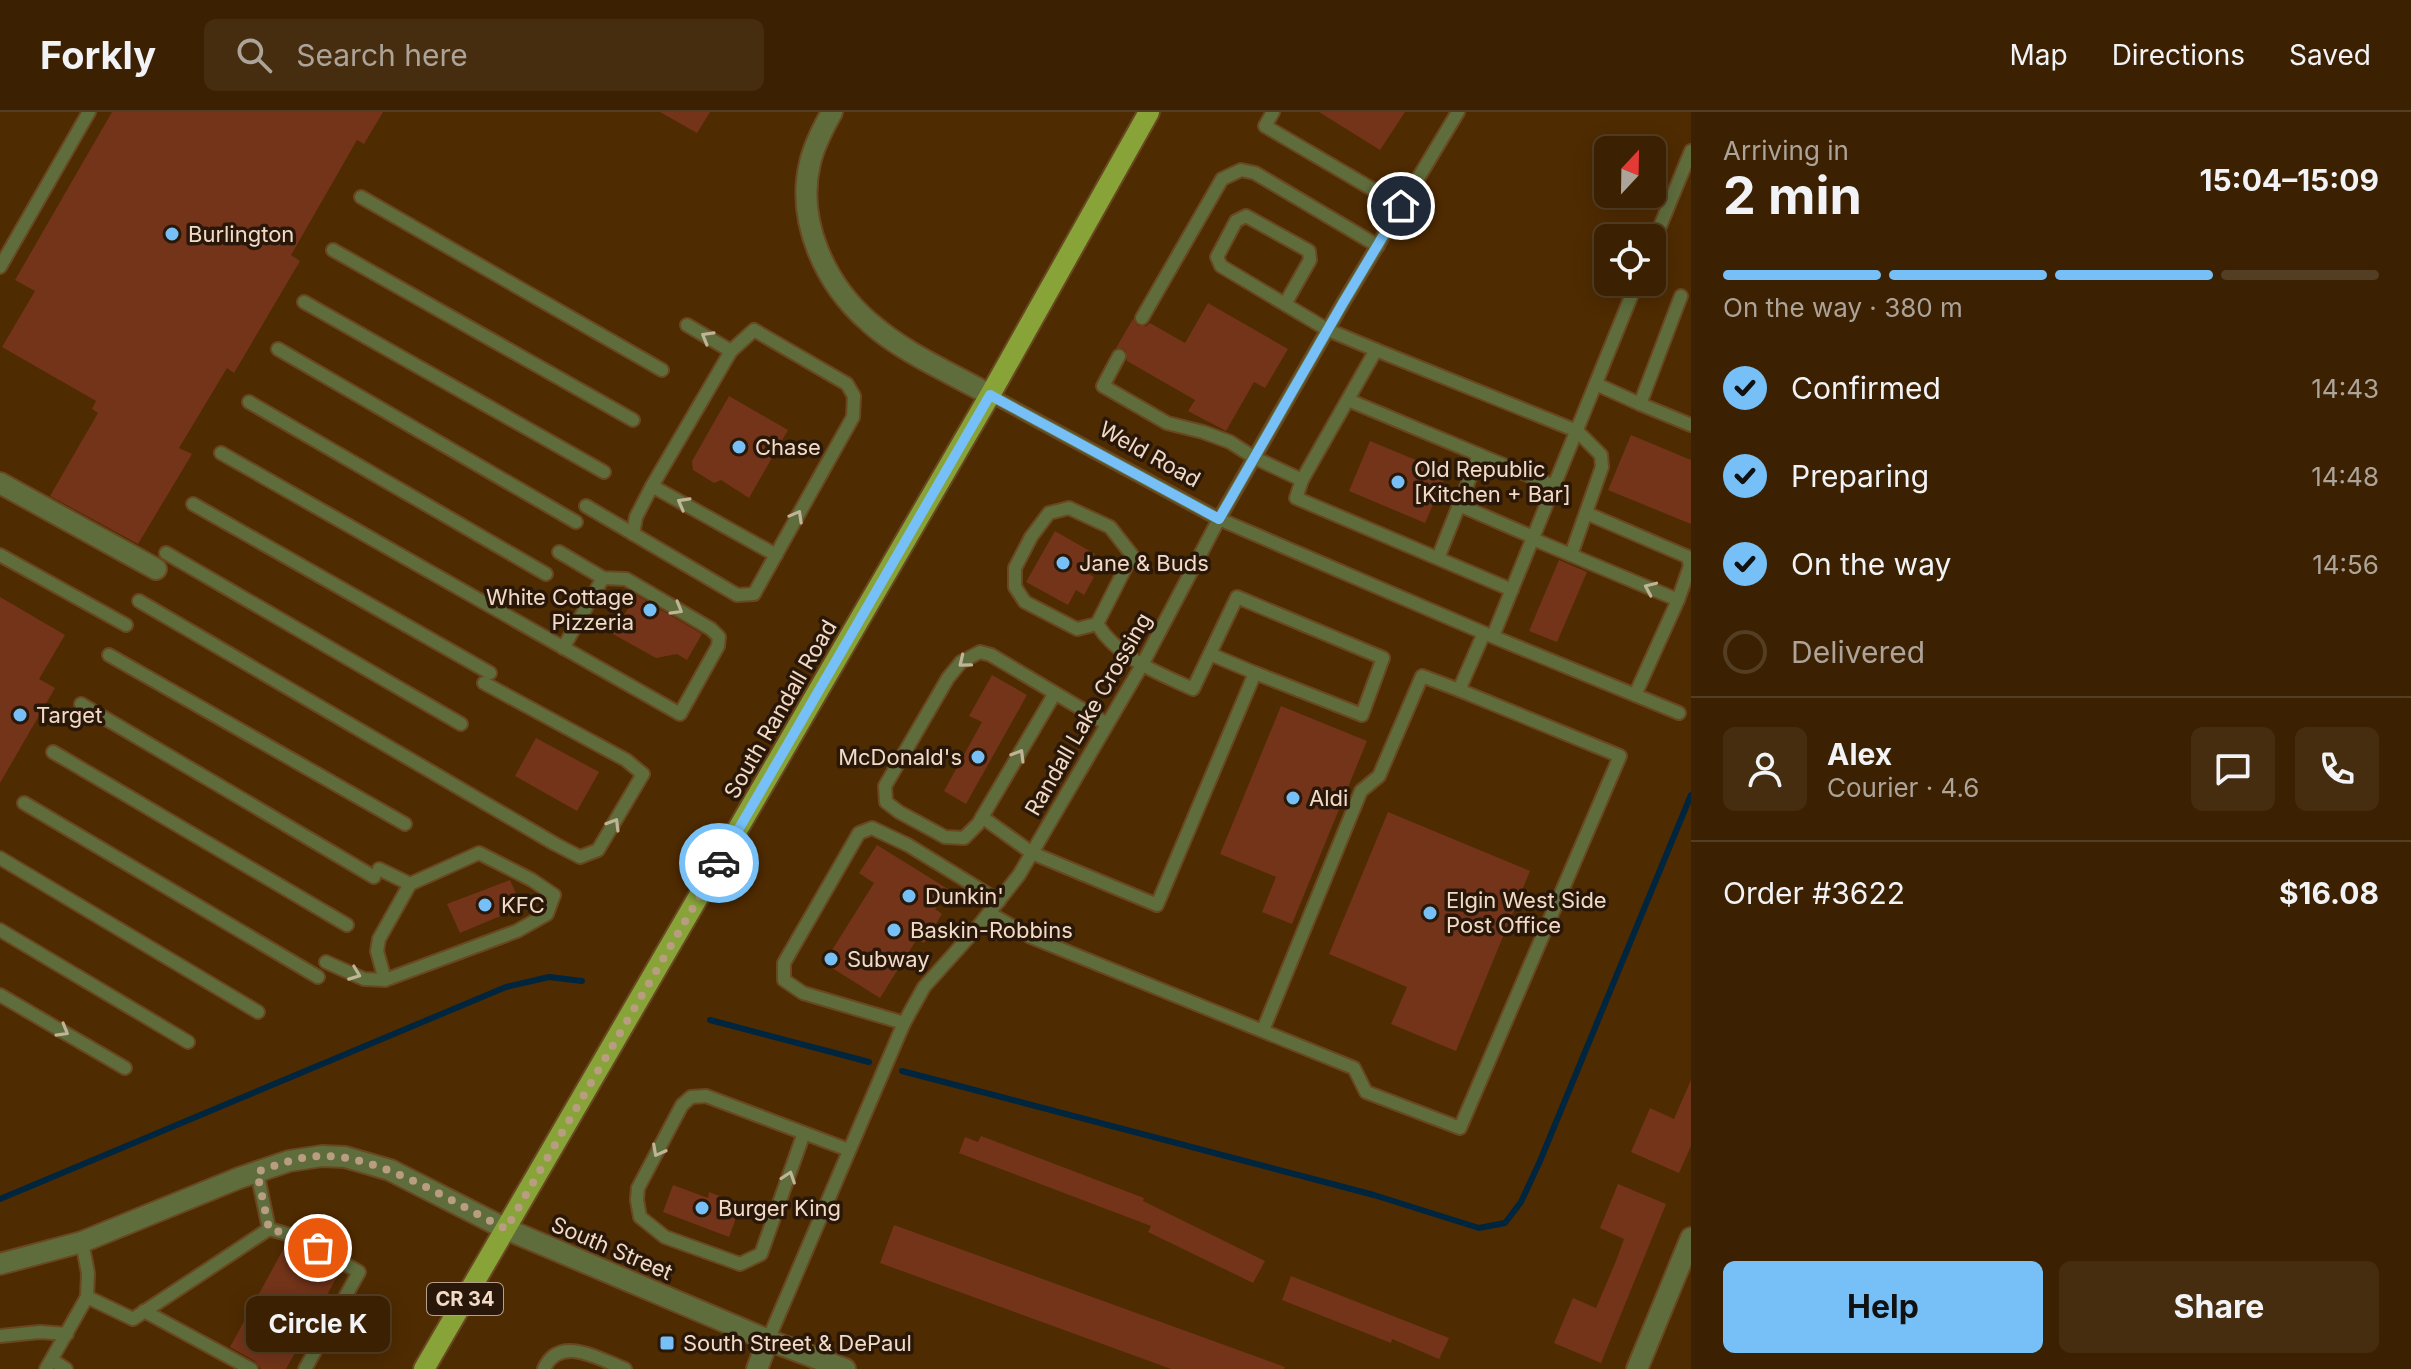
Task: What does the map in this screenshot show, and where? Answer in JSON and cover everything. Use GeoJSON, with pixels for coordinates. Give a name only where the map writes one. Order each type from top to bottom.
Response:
{"type":"FeatureCollection","features":[{"type":"Feature","properties":{"kind":"main road","name":"South Randall Road"},"geometry":{"type":"LineString","coordinates":[[424,1369],[990,395],[1149,112]]}},
{"type":"Feature","properties":{"kind":"street","name":"Weld Road"},"geometry":{"type":"LineString","coordinates":[[832,112],[814,150],[807,179],[814,242],[822,264],[849,302],[869,323],[990,395]]}},
{"type":"Feature","properties":{"kind":"street"},"geometry":{"type":"LineString","coordinates":[[0,483],[161,561]]}},
{"type":"Feature","properties":{"kind":"street","name":"South Street"},"geometry":{"type":"LineString","coordinates":[[0,1264],[82,1242],[257,1172],[303,1157],[345,1157],[390,1170],[506,1229],[768,1340],[845,1369]]}},
{"type":"Feature","properties":{"kind":"street"},"geometry":{"type":"LineString","coordinates":[[1637,1369],[1691,1238]]}},
{"type":"Feature","properties":{"kind":"street"},"geometry":{"type":"LineString","coordinates":[[757,1369],[768,1340]]}},
{"type":"Feature","properties":{"kind":"lane"},"geometry":{"type":"LineString","coordinates":[[0,267],[89,112]]}},
{"type":"Feature","properties":{"kind":"lane"},"geometry":{"type":"LineString","coordinates":[[1273,112],[1265,126],[1401,206]]}},
{"type":"Feature","properties":{"kind":"lane","name":"Randall Lake Crossing"},"geometry":{"type":"LineString","coordinates":[[768,1340],[904,1023],[924,987],[1019,875],[1142,665],[1219,519],[1458,112]]}},
{"type":"Feature","properties":{"kind":"lane"},"geometry":{"type":"LineString","coordinates":[[1661,224],[1691,151]]}},
{"type":"Feature","properties":{"kind":"lane"},"geometry":{"type":"LineString","coordinates":[[1142,318],[1222,179],[1241,170],[1255,173],[1378,246]]}},
{"type":"Feature","properties":{"kind":"lane"},"geometry":{"type":"LineString","coordinates":[[361,197],[662,370]]}},
{"type":"Feature","properties":{"kind":"lane"},"geometry":{"type":"LineString","coordinates":[[1285,304],[1310,260],[1309,251],[1246,216],[1236,221],[1217,257],[1221,266],[1328,330],[1577,431],[1602,459],[1571,555]]}},
{"type":"Feature","properties":{"kind":"lane"},"geometry":{"type":"LineString","coordinates":[[333,250],[633,420]]}},
{"type":"Feature","properties":{"kind":"lane"},"geometry":{"type":"LineString","coordinates":[[1459,690],[1512,590],[1631,296]]}},
{"type":"Feature","properties":{"kind":"lane"},"geometry":{"type":"LineString","coordinates":[[1640,404],[1681,296]]}},
{"type":"Feature","properties":{"kind":"lane"},"geometry":{"type":"LineString","coordinates":[[304,302],[604,472]]}},
{"type":"Feature","properties":{"kind":"lane"},"geometry":{"type":"LineString","coordinates":[[687,325],[731,351]]}},
{"type":"Feature","properties":{"kind":"lane"},"geometry":{"type":"LineString","coordinates":[[586,506],[633,534],[737,595],[754,594],[853,417],[854,396],[847,384],[754,330],[731,351],[652,486],[636,517],[633,534]]}},
{"type":"Feature","properties":{"kind":"lane"},"geometry":{"type":"LineString","coordinates":[[278,349],[576,522]]}},
{"type":"Feature","properties":{"kind":"lane"},"geometry":{"type":"LineString","coordinates":[[1376,350],[1302,480],[1296,498],[1512,590]]}},
{"type":"Feature","properties":{"kind":"lane"},"geometry":{"type":"LineString","coordinates":[[1119,356],[1103,386],[1167,423],[1230,442],[1255,458],[1302,480]]}},
{"type":"Feature","properties":{"kind":"lane"},"geometry":{"type":"LineString","coordinates":[[1596,384],[1691,425]]}},
{"type":"Feature","properties":{"kind":"lane","name":"Weld Road"},"geometry":{"type":"LineString","coordinates":[[990,395],[1219,519],[1679,713]]}},
{"type":"Feature","properties":{"kind":"lane"},"geometry":{"type":"LineString","coordinates":[[1348,400],[1554,486]]}},
{"type":"Feature","properties":{"kind":"lane"},"geometry":{"type":"LineString","coordinates":[[249,402],[546,574]]}},
{"type":"Feature","properties":{"kind":"lane"},"geometry":{"type":"LineString","coordinates":[[221,453],[680,714],[718,646],[719,637],[711,629],[626,579],[603,578],[559,552]]}},
{"type":"Feature","properties":{"kind":"lane"},"geometry":{"type":"LineString","coordinates":[[1438,558],[1479,455]]}},
{"type":"Feature","properties":{"kind":"lane"},"geometry":{"type":"LineString","coordinates":[[652,486],[776,555]]}},
{"type":"Feature","properties":{"kind":"lane"},"geometry":{"type":"LineString","coordinates":[[139,601],[580,857],[598,850],[643,774],[626,760],[193,504]]}},
{"type":"Feature","properties":{"kind":"lane"},"geometry":{"type":"LineString","coordinates":[[1459,505],[1678,600]]}},
{"type":"Feature","properties":{"kind":"lane"},"geometry":{"type":"LineString","coordinates":[[1069,508],[1110,527],[1132,555],[1097,624],[1077,629],[1025,602],[1015,587],[1015,568],[1031,537],[1049,513],[1069,508]]}},
{"type":"Feature","properties":{"kind":"lane"},"geometry":{"type":"LineString","coordinates":[[1586,513],[1688,557],[1690,566],[1678,600],[1635,695]]}},
{"type":"Feature","properties":{"kind":"lane"},"geometry":{"type":"LineString","coordinates":[[0,555],[126,625]]}},
{"type":"Feature","properties":{"kind":"lane"},"geometry":{"type":"LineString","coordinates":[[161,561],[461,724]]}},
{"type":"Feature","properties":{"kind":"lane"},"geometry":{"type":"LineString","coordinates":[[563,648],[603,578]]}},
{"type":"Feature","properties":{"kind":"lane"},"geometry":{"type":"LineString","coordinates":[[1097,624],[1106,638],[1142,665],[1193,689],[1237,597],[1383,658],[1362,715],[1210,654]]}},
{"type":"Feature","properties":{"kind":"lane"},"geometry":{"type":"LineString","coordinates":[[1055,693],[982,817],[964,838],[945,837],[886,802],[885,786],[948,678],[961,662],[980,652],[991,655],[1055,693],[1107,724]]}},
{"type":"Feature","properties":{"kind":"lane"},"geometry":{"type":"LineString","coordinates":[[109,655],[405,824]]}},
{"type":"Feature","properties":{"kind":"lane"},"geometry":{"type":"LineString","coordinates":[[982,817],[1032,853],[1157,905],[1255,673]]}},
{"type":"Feature","properties":{"kind":"lane"},"geometry":{"type":"LineString","coordinates":[[989,913],[1031,937],[1354,1068],[1366,1092],[1460,1128],[1620,756],[1422,676],[1379,776],[1361,791],[1263,1030]]}},
{"type":"Feature","properties":{"kind":"lane"},"geometry":{"type":"LineString","coordinates":[[81,704],[377,873],[410,884]]}},
{"type":"Feature","properties":{"kind":"lane"},"geometry":{"type":"LineString","coordinates":[[53,752],[347,925]]}},
{"type":"Feature","properties":{"kind":"lane"},"geometry":{"type":"LineString","coordinates":[[24,803],[318,977]]}},
{"type":"Feature","properties":{"kind":"lane"},"geometry":{"type":"LineString","coordinates":[[904,1023],[803,993],[784,980],[784,963],[859,833],[872,828],[908,845],[999,901]]}},
{"type":"Feature","properties":{"kind":"lane"},"geometry":{"type":"LineString","coordinates":[[326,962],[364,979],[385,980],[517,931],[547,914],[554,895],[479,853],[410,884],[379,939],[377,951],[385,980]]}},
{"type":"Feature","properties":{"kind":"lane"},"geometry":{"type":"LineString","coordinates":[[0,858],[258,1012]]}},
{"type":"Feature","properties":{"kind":"lane"},"geometry":{"type":"LineString","coordinates":[[0,930],[188,1042]]}},
{"type":"Feature","properties":{"kind":"lane"},"geometry":{"type":"LineString","coordinates":[[0,995],[125,1068]]}},
{"type":"Feature","properties":{"kind":"lane"},"geometry":{"type":"LineString","coordinates":[[804,1133],[761,1254],[740,1264],[665,1237],[640,1217],[638,1188],[682,1105],[691,1097],[706,1096],[804,1133],[849,1150]]}},
{"type":"Feature","properties":{"kind":"lane"},"geometry":{"type":"LineString","coordinates":[[257,1172],[269,1229]]}},
{"type":"Feature","properties":{"kind":"lane"},"geometry":{"type":"LineString","coordinates":[[87,1297],[133,1319],[269,1229],[298,1237],[359,1272],[305,1369]]}},
{"type":"Feature","properties":{"kind":"lane"},"geometry":{"type":"LineString","coordinates":[[66,1369],[49,1364],[87,1297],[88,1273],[82,1242]]}},
{"type":"Feature","properties":{"kind":"lane"},"geometry":{"type":"LineString","coordinates":[[144,1311],[251,1369]]}},
{"type":"Feature","properties":{"kind":"lane"},"geometry":{"type":"LineString","coordinates":[[0,1349],[4,1335],[40,1332],[67,1334]]}},
{"type":"Feature","properties":{"kind":"lane"},"geometry":{"type":"LineString","coordinates":[[544,1369],[549,1358],[558,1351],[571,1350],[625,1369]]}},
{"type":"Feature","properties":{"kind":"building"},"geometry":{"type":"Polygon","coordinates":[[[112,112],[383,112],[364,144],[357,140],[291,255],[300,261],[234,373],[227,368],[179,448],[192,454],[138,544],[50,496],[98,413],[92,409],[96,401],[2,347],[35,291],[15,280],[112,112]]]}},
{"type":"Feature","properties":{"kind":"building"},"geometry":{"type":"Polygon","coordinates":[[[660,112],[710,112],[697,133],[660,112]]]}},
{"type":"Feature","properties":{"kind":"building"},"geometry":{"type":"Polygon","coordinates":[[[1319,112],[1405,112],[1380,150],[1319,112]]]}},
{"type":"Feature","properties":{"kind":"building"},"geometry":{"type":"Polygon","coordinates":[[[1208,303],[1288,349],[1265,388],[1254,382],[1226,431],[1188,411],[1195,400],[1127,361],[1126,351],[1116,348],[1133,319],[1138,326],[1150,323],[1185,343],[1208,303]]]}},
{"type":"Feature","properties":{"kind":"building","name":"Chase"},"geometry":{"type":"Polygon","coordinates":[[[729,396],[788,430],[749,498],[721,480],[714,483],[693,470],[692,461],[729,396]]]}},
{"type":"Feature","properties":{"kind":"building"},"geometry":{"type":"Polygon","coordinates":[[[1631,435],[1691,460],[1691,524],[1608,490],[1631,435]]]}},
{"type":"Feature","properties":{"kind":"building","name":"Old Republic [Kitchen + Bar]"},"geometry":{"type":"Polygon","coordinates":[[[1370,441],[1447,473],[1425,523],[1349,491],[1370,441]]]}},
{"type":"Feature","properties":{"kind":"building","name":"Jane & Buds"},"geometry":{"type":"Polygon","coordinates":[[[1055,531],[1095,554],[1085,572],[1094,577],[1084,595],[1076,590],[1068,605],[1026,582],[1055,531]]]}},
{"type":"Feature","properties":{"kind":"building"},"geometry":{"type":"Polygon","coordinates":[[[1559,560],[1587,572],[1557,642],[1529,631],[1559,560]]]}},
{"type":"Feature","properties":{"kind":"building","name":"White Cottage Pizzeria"},"geometry":{"type":"Polygon","coordinates":[[[636,595],[702,634],[687,660],[677,654],[656,658],[613,634],[636,595]]]}},
{"type":"Feature","properties":{"kind":"building","name":"Target"},"geometry":{"type":"Polygon","coordinates":[[[0,597],[65,635],[39,679],[55,688],[0,783],[0,597]]]}},
{"type":"Feature","properties":{"kind":"building","name":"McDonald's"},"geometry":{"type":"Polygon","coordinates":[[[992,675],[1027,695],[966,804],[944,791],[982,722],[969,716],[992,675]]]}},
{"type":"Feature","properties":{"kind":"building","name":"Aldi"},"geometry":{"type":"Polygon","coordinates":[[[1281,706],[1367,741],[1292,924],[1262,912],[1276,877],[1220,854],[1281,706]]]}},
{"type":"Feature","properties":{"kind":"building"},"geometry":{"type":"Polygon","coordinates":[[[536,738],[599,772],[577,811],[515,776],[536,738]]]}},
{"type":"Feature","properties":{"kind":"building","name":"Elgin West Side Post Office"},"geometry":{"type":"Polygon","coordinates":[[[1388,812],[1530,871],[1456,1051],[1391,1024],[1407,987],[1329,954],[1388,812]]]}},
{"type":"Feature","properties":{"kind":"building"},"geometry":{"type":"Polygon","coordinates":[[[877,845],[948,889],[935,909],[942,914],[924,943],[917,939],[880,998],[824,963],[874,883],[859,873],[877,845]]]}},
{"type":"Feature","properties":{"kind":"building","name":"KFC"},"geometry":{"type":"Polygon","coordinates":[[[510,880],[522,907],[460,933],[447,904],[510,880]]]}},
{"type":"Feature","properties":{"kind":"building"},"geometry":{"type":"Polygon","coordinates":[[[1691,1080],[1691,1146],[1679,1173],[1631,1152],[1650,1108],[1674,1119],[1691,1080]]]}},
{"type":"Feature","properties":{"kind":"building"},"geometry":{"type":"Polygon","coordinates":[[[981,1136],[1144,1198],[1143,1201],[1265,1261],[1253,1283],[1148,1232],[1151,1226],[959,1153],[965,1137],[978,1142],[981,1136]]]}},
{"type":"Feature","properties":{"kind":"building"},"geometry":{"type":"Polygon","coordinates":[[[1618,1184],[1666,1204],[1601,1363],[1554,1343],[1573,1298],[1596,1308],[1616,1261],[1624,1239],[1600,1228],[1618,1184]]]}},
{"type":"Feature","properties":{"kind":"building","name":"Burger King"},"geometry":{"type":"Polygon","coordinates":[[[673,1185],[708,1198],[709,1192],[741,1204],[729,1237],[663,1212],[673,1185]]]}},
{"type":"Feature","properties":{"kind":"building"},"geometry":{"type":"Polygon","coordinates":[[[894,1225],[1285,1367],[1171,1369],[880,1263],[894,1225]]]}},
{"type":"Feature","properties":{"kind":"building"},"geometry":{"type":"Polygon","coordinates":[[[285,1246],[338,1275],[286,1369],[261,1369],[255,1361],[230,1347],[285,1246]]]}},
{"type":"Feature","properties":{"kind":"building"},"geometry":{"type":"Polygon","coordinates":[[[1291,1276],[1449,1338],[1439,1359],[1392,1339],[1391,1343],[1282,1300],[1291,1276]]]}},
{"type":"Feature","properties":{"kind":"waterway"},"geometry":{"type":"LineString","coordinates":[[902,1071],[1374,1195],[1479,1228],[1505,1223],[1521,1202],[1540,1161],[1691,795]]}},
{"type":"Feature","properties":{"kind":"waterway"},"geometry":{"type":"LineString","coordinates":[[0,1199],[506,987],[549,977],[582,981]]}},
{"type":"Feature","properties":{"kind":"waterway"},"geometry":{"type":"LineString","coordinates":[[710,1020],[869,1062]]}},
{"type":"Feature","properties":{"kind":"way so far"},"geometry":{"type":"LineString","coordinates":[[318,1248],[298,1237],[269,1229],[257,1172],[303,1157],[345,1157],[390,1170],[506,1229],[719,863]]}},
{"type":"Feature","properties":{"kind":"place","name":"Burlington"},"geometry":{"type":"Point","coordinates":[172,234]}},
{"type":"Feature","properties":{"kind":"place","name":"Chase"},"geometry":{"type":"Point","coordinates":[739,447]}},
{"type":"Feature","properties":{"kind":"place","name":"Old Republic [Kitchen + Bar]"},"geometry":{"type":"Point","coordinates":[1398,482]}},
{"type":"Feature","properties":{"kind":"place","name":"Jane & Buds"},"geometry":{"type":"Point","coordinates":[1063,563]}},
{"type":"Feature","properties":{"kind":"place","name":"White Cottage Pizzeria"},"geometry":{"type":"Point","coordinates":[650,610]}},
{"type":"Feature","properties":{"kind":"place","name":"Target"},"geometry":{"type":"Point","coordinates":[20,715]}},
{"type":"Feature","properties":{"kind":"place","name":"McDonald's"},"geometry":{"type":"Point","coordinates":[978,757]}},
{"type":"Feature","properties":{"kind":"place","name":"Aldi"},"geometry":{"type":"Point","coordinates":[1293,798]}},
{"type":"Feature","properties":{"kind":"place","name":"Dunkin'"},"geometry":{"type":"Point","coordinates":[909,896]}},
{"type":"Feature","properties":{"kind":"place","name":"KFC"},"geometry":{"type":"Point","coordinates":[485,905]}},
{"type":"Feature","properties":{"kind":"place","name":"Elgin West Side Post Office"},"geometry":{"type":"Point","coordinates":[1430,913]}},
{"type":"Feature","properties":{"kind":"place","name":"Baskin-Robbins"},"geometry":{"type":"Point","coordinates":[894,930]}},
{"type":"Feature","properties":{"kind":"place","name":"Subway"},"geometry":{"type":"Point","coordinates":[831,959]}},
{"type":"Feature","properties":{"kind":"place","name":"Burger King"},"geometry":{"type":"Point","coordinates":[702,1208]}},
{"type":"Feature","properties":{"kind":"place","name":"Circle K"},"geometry":{"type":"Point","coordinates":[318,1248]}},
{"type":"Feature","properties":{"kind":"place","name":"South Street & DePaul"},"geometry":{"type":"Point","coordinates":[667,1343]}},
{"type":"Feature","properties":{"kind":"route"},"geometry":{"type":"LineString","coordinates":[[719,863],[990,395],[1219,519],[1401,206]]}}]}
